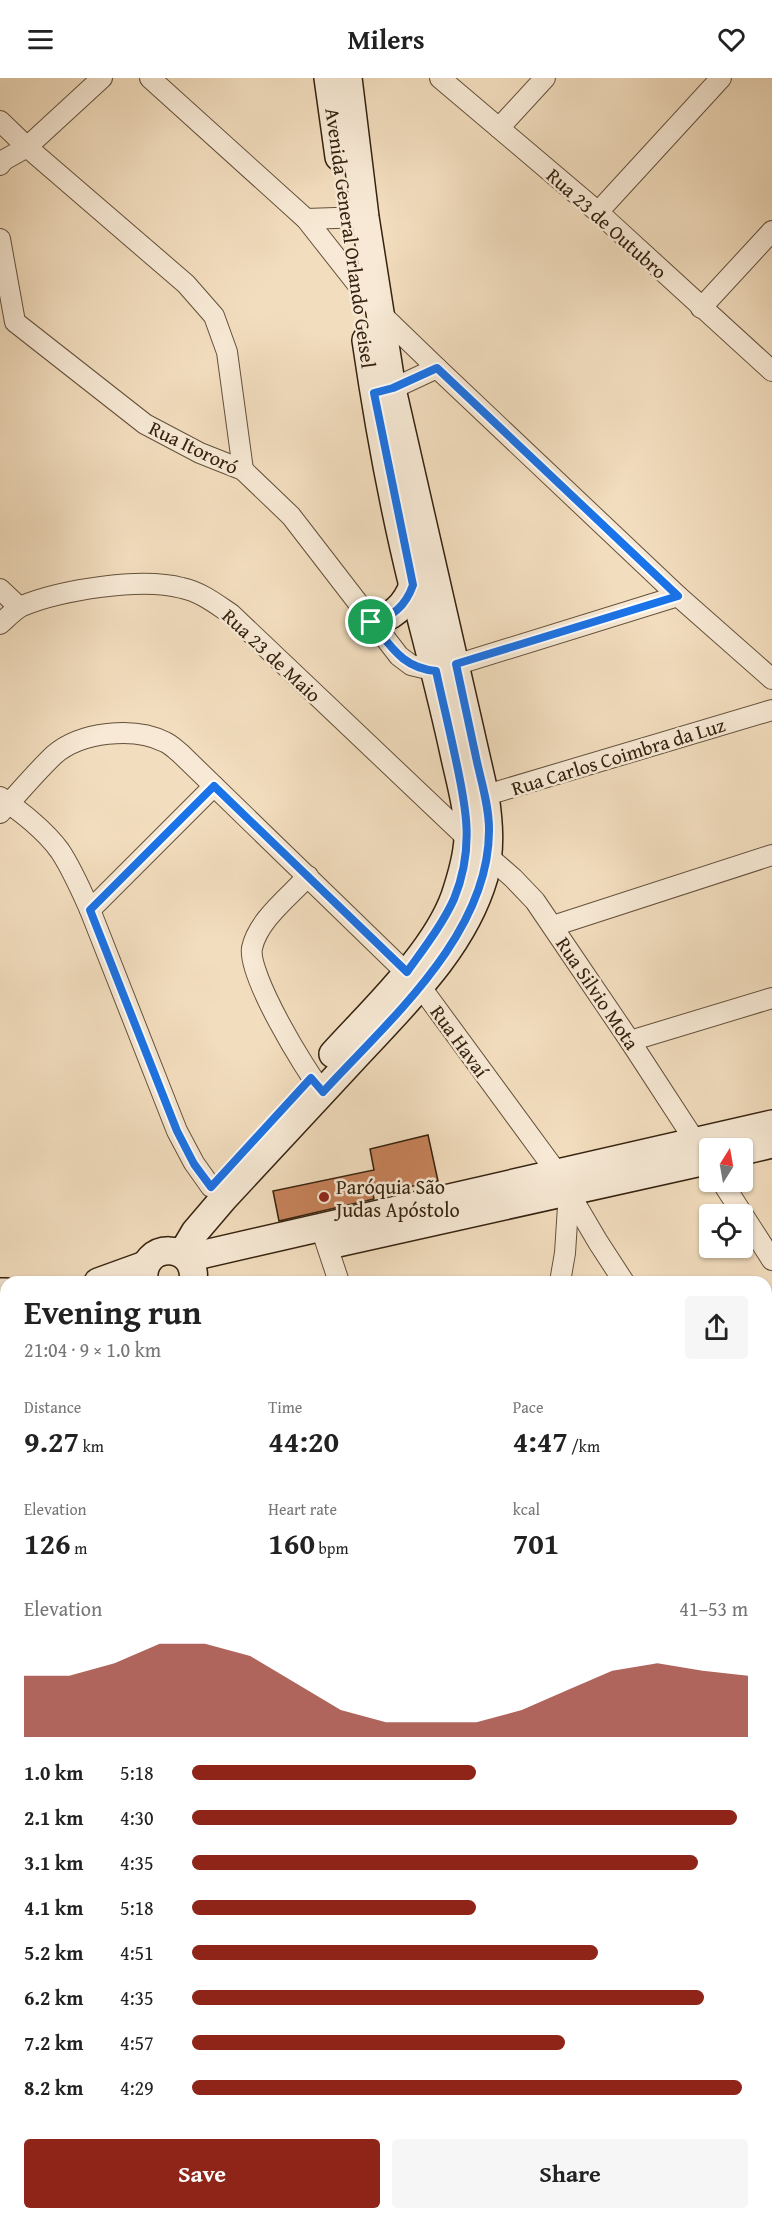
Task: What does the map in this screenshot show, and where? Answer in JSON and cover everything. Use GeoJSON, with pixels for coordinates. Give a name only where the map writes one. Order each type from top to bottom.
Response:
{"type":"FeatureCollection","features":[{"type":"Feature","properties":{"kind":"street"},"geometry":{"type":"LineString","coordinates":[[0,165],[4,160],[27,147],[102,78]]}},
{"type":"Feature","properties":{"kind":"street"},"geometry":{"type":"LineString","coordinates":[[150,78],[306,219],[380,312],[437,368],[678,596],[772,678]]}},
{"type":"Feature","properties":{"kind":"street","name":"Avenida General Orlando Geisel"},"geometry":{"type":"LineString","coordinates":[[328,78],[356,218],[380,312],[383,391],[413,585],[446,668]]}},
{"type":"Feature","properties":{"kind":"street","name":"Avenida General Orlando Geisel"},"geometry":{"type":"LineString","coordinates":[[172,1267],[209,1215],[317,1085],[414,979],[454,898],[464,866],[478,847],[475,798],[357,284],[356,218],[348,78]]}},
{"type":"Feature","properties":{"kind":"street","name":"Rua 23 de Outubro"},"geometry":{"type":"LineString","coordinates":[[440,78],[598,212],[772,371]]}},
{"type":"Feature","properties":{"kind":"street"},"geometry":{"type":"LineString","coordinates":[[498,128],[545,78]]}},
{"type":"Feature","properties":{"kind":"street"},"geometry":{"type":"LineString","coordinates":[[598,212],[721,78]]}},
{"type":"Feature","properties":{"kind":"street"},"geometry":{"type":"LineString","coordinates":[[0,121],[186,284],[214,316],[227,352],[243,470]]}},
{"type":"Feature","properties":{"kind":"street"},"geometry":{"type":"LineString","coordinates":[[306,219],[356,218]]}},
{"type":"Feature","properties":{"kind":"street"},"geometry":{"type":"LineString","coordinates":[[701,308],[772,231]]}},
{"type":"Feature","properties":{"kind":"street","name":"Rua Itororó"},"geometry":{"type":"LineString","coordinates":[[0,239],[7,327],[145,424],[200,453],[243,470],[291,516],[371,622],[405,661],[424,670],[446,668]]}},
{"type":"Feature","properties":{"kind":"street"},"geometry":{"type":"LineString","coordinates":[[383,391],[437,368]]}},
{"type":"Feature","properties":{"kind":"street","name":"Rua 23 de Maio"},"geometry":{"type":"LineString","coordinates":[[0,624],[19,607],[56,595],[129,584],[157,584],[183,588],[207,598],[231,614],[478,847]]}},
{"type":"Feature","properties":{"kind":"street"},"geometry":{"type":"LineString","coordinates":[[371,622],[386,618],[399,610],[408,598],[413,585]]}},
{"type":"Feature","properties":{"kind":"street"},"geometry":{"type":"LineString","coordinates":[[0,589],[19,607]]}},
{"type":"Feature","properties":{"kind":"street"},"geometry":{"type":"LineString","coordinates":[[446,668],[678,596]]}},
{"type":"Feature","properties":{"kind":"street","name":"Rua Carlos Coimbra da Luz"},"geometry":{"type":"LineString","coordinates":[[475,798],[772,710]]}},
{"type":"Feature","properties":{"kind":"street","name":"Rua Havaí"},"geometry":{"type":"LineString","coordinates":[[3,805],[55,754],[74,742],[124,733],[146,735],[165,742],[180,753],[414,979],[563,1183],[597,1242],[620,1276]]}},
{"type":"Feature","properties":{"kind":"street"},"geometry":{"type":"LineString","coordinates":[[90,910],[214,786]]}},
{"type":"Feature","properties":{"kind":"street"},"geometry":{"type":"LineString","coordinates":[[3,805],[40,830],[59,850],[90,910],[177,1131],[194,1164],[211,1187]]}},
{"type":"Feature","properties":{"kind":"street","name":"Rua Silvio Mota"},"geometry":{"type":"LineString","coordinates":[[478,847],[535,901],[699,1146]]}},
{"type":"Feature","properties":{"kind":"street"},"geometry":{"type":"LineString","coordinates":[[553,926],[772,855]]}},
{"type":"Feature","properties":{"kind":"street"},"geometry":{"type":"LineString","coordinates":[[308,876],[260,928],[252,951],[257,975],[300,1061],[317,1085]]}},
{"type":"Feature","properties":{"kind":"street"},"geometry":{"type":"LineString","coordinates":[[630,1041],[772,998]]}},
{"type":"Feature","properties":{"kind":"street","name":"Avenida General Orlando Geisel"},"geometry":{"type":"LineString","coordinates":[[172,1267],[191,1210],[211,1187],[317,1085]]}},
{"type":"Feature","properties":{"kind":"street"},"geometry":{"type":"LineString","coordinates":[[748,1138],[772,1124]]}},
{"type":"Feature","properties":{"kind":"street"},"geometry":{"type":"LineString","coordinates":[[753,1148],[772,1144]]}},
{"type":"Feature","properties":{"kind":"street"},"geometry":{"type":"LineString","coordinates":[[120,1276],[323,1237],[563,1183],[699,1163]]}},
{"type":"Feature","properties":{"kind":"street"},"geometry":{"type":"LineString","coordinates":[[561,1276],[565,1253],[563,1183]]}},
{"type":"Feature","properties":{"kind":"street","name":"Rua Silvio Mota"},"geometry":{"type":"LineString","coordinates":[[729,1192],[772,1260]]}},
{"type":"Feature","properties":{"kind":"street"},"geometry":{"type":"LineString","coordinates":[[323,1237],[337,1276]]}},
{"type":"Feature","properties":{"kind":"street"},"geometry":{"type":"LineString","coordinates":[[565,1253],[580,1244],[597,1242]]}},
{"type":"Feature","properties":{"kind":"building"},"geometry":{"type":"Polygon","coordinates":[[[428,1135],[438,1181],[373,1194],[374,1199],[279,1221],[273,1191],[374,1170],[370,1149],[428,1135]]]}},
{"type":"Feature","properties":{"kind":"place","name":"Paróquia São Judas Apóstolo"},"geometry":{"type":"Point","coordinates":[324,1197]}},
{"type":"Feature","properties":{"kind":"route"},"geometry":{"type":"LineString","coordinates":[[437,368],[678,596],[456,664],[485,795],[489,826],[489,855],[483,878],[471,907],[451,944],[420,986],[323,1092],[311,1078],[211,1187],[194,1164],[177,1131],[90,910],[214,786],[407,972],[436,933],[454,898],[464,866],[468,839],[467,817],[436,671],[424,670],[411,665],[399,656],[371,622],[386,618],[399,610],[408,598],[413,585],[374,393],[393,388],[437,368]]}}]}
